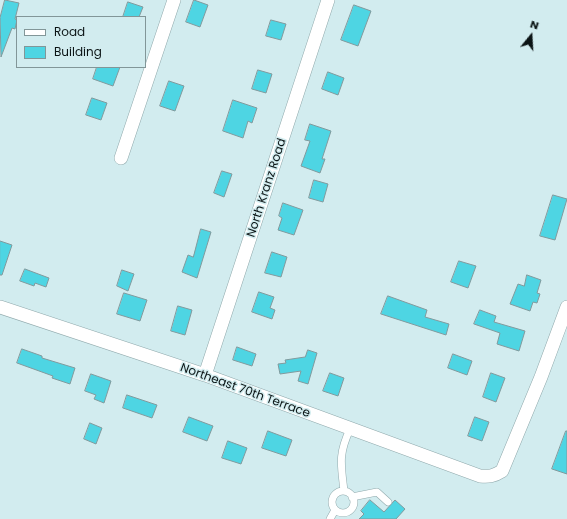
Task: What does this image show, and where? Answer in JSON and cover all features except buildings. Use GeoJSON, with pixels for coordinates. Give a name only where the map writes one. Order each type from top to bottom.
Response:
{"type":"FeatureCollection","features":[{"type":"Feature","properties":{"kind":"street"},"geometry":{"type":"LineString","coordinates":[[121,158],[174,0]]}},
{"type":"Feature","properties":{"kind":"street","name":"North Kranz Road"},"geometry":{"type":"LineString","coordinates":[[205,375],[328,0]]}},
{"type":"Feature","properties":{"kind":"street","name":"Northeast 70th Terrace"},"geometry":{"type":"LineString","coordinates":[[0,307],[205,375],[350,430],[480,476],[488,477],[496,476],[502,471],[541,377],[567,307]]}},
{"type":"Feature","properties":{"kind":"lane"},"geometry":{"type":"LineString","coordinates":[[335,510],[344,514],[348,513],[353,506],[352,497],[344,491],[340,458],[342,448],[350,430]]}},
{"type":"Feature","properties":{"kind":"lane"},"geometry":{"type":"LineString","coordinates":[[330,519],[335,510],[332,501],[334,496],[336,493],[344,491]]}},
{"type":"Feature","properties":{"kind":"lane"},"geometry":{"type":"LineString","coordinates":[[352,497],[377,492],[388,502]]}}]}
